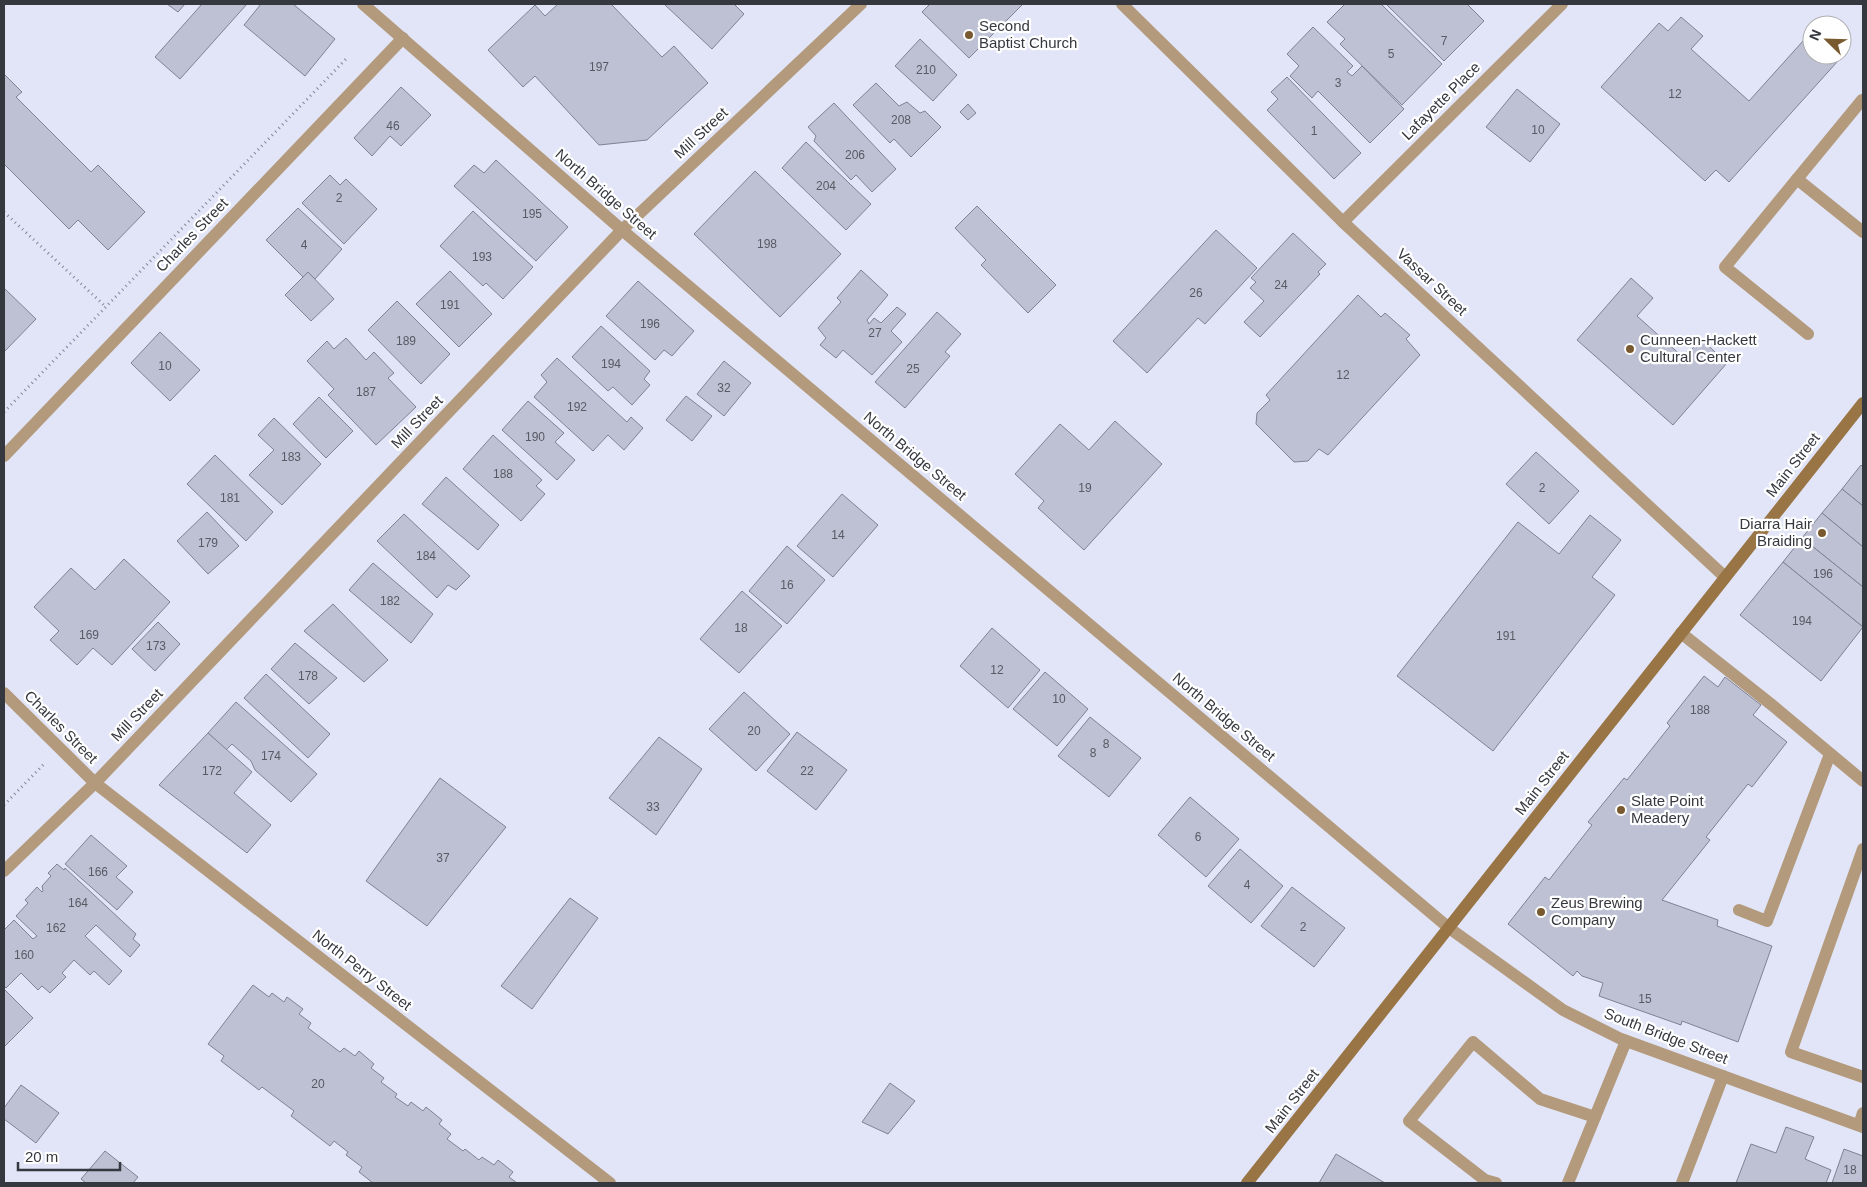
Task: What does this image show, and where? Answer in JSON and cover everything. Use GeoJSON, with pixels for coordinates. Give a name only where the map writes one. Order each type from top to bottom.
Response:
{"type":"FeatureCollection","features":[{"type":"Feature","properties":{"kind":"street","name":"North Bridge Street"},"geometry":{"type":"LineString","coordinates":[[363,4],[622,230],[1449,928]]}},
{"type":"Feature","properties":{"kind":"street","name":"Mill Street"},"geometry":{"type":"LineString","coordinates":[[4,871],[95,783],[622,230],[861,4]]}},
{"type":"Feature","properties":{"kind":"street","name":"Vassar Street"},"geometry":{"type":"LineString","coordinates":[[1122,4],[1343,222],[1726,577]]}},
{"type":"Feature","properties":{"kind":"street","name":"Lafayette Place"},"geometry":{"type":"LineString","coordinates":[[1343,222],[1562,4]]}},
{"type":"Feature","properties":{"kind":"street","name":"Charles Street"},"geometry":{"type":"LineString","coordinates":[[4,456],[403,38]]}},
{"type":"Feature","properties":{"kind":"street"},"geometry":{"type":"LineString","coordinates":[[1808,334],[1725,268],[1863,101]]}},
{"type":"Feature","properties":{"kind":"street"},"geometry":{"type":"LineString","coordinates":[[1797,179],[1863,232]]}},
{"type":"Feature","properties":{"kind":"street","name":"Main Street"},"geometry":{"type":"LineString","coordinates":[[1247,1183],[1863,403]]}},
{"type":"Feature","properties":{"kind":"street"},"geometry":{"type":"LineString","coordinates":[[1682,632],[1863,781]]}},
{"type":"Feature","properties":{"kind":"street","name":"Charles Street"},"geometry":{"type":"LineString","coordinates":[[4,693],[95,783]]}},
{"type":"Feature","properties":{"kind":"street"},"geometry":{"type":"LineString","coordinates":[[1739,910],[1767,921],[1830,754]]}},
{"type":"Feature","properties":{"kind":"street","name":"North Perry Street"},"geometry":{"type":"LineString","coordinates":[[95,783],[610,1183]]}},
{"type":"Feature","properties":{"kind":"street"},"geometry":{"type":"LineString","coordinates":[[1863,849],[1791,1052],[1863,1077]]}},
{"type":"Feature","properties":{"kind":"street","name":"South Bridge Street"},"geometry":{"type":"LineString","coordinates":[[1449,928],[1563,1010],[1626,1040],[1861,1126]]}},
{"type":"Feature","properties":{"kind":"street"},"geometry":{"type":"LineString","coordinates":[[1568,1183],[1626,1040]]}},
{"type":"Feature","properties":{"kind":"street"},"geometry":{"type":"LineString","coordinates":[[1496,1183],[1486,1180],[1409,1121],[1473,1042],[1540,1099],[1595,1117]]}},
{"type":"Feature","properties":{"kind":"street"},"geometry":{"type":"LineString","coordinates":[[1682,1183],[1723,1076]]}},
{"type":"Feature","properties":{"kind":"street"},"geometry":{"type":"LineString","coordinates":[[1861,1126],[1863,1113]]}},
{"type":"Feature","properties":{"kind":"path"},"geometry":{"type":"LineString","coordinates":[[4,412],[348,57]]}},
{"type":"Feature","properties":{"kind":"path"},"geometry":{"type":"LineString","coordinates":[[4,212],[106,307]]}},
{"type":"Feature","properties":{"kind":"path"},"geometry":{"type":"LineString","coordinates":[[4,805],[59,748]]}},
{"type":"Feature","properties":{"kind":"building"},"geometry":{"type":"Polygon","coordinates":[[[167,4],[185,4],[178,12],[167,4]]]}},
{"type":"Feature","properties":{"kind":"building"},"geometry":{"type":"Polygon","coordinates":[[[202,4],[247,4],[180,79],[155,57],[202,4]]]}},
{"type":"Feature","properties":{"kind":"building"},"geometry":{"type":"Polygon","coordinates":[[[261,4],[293,4],[335,39],[305,76],[244,25],[261,4]]]}},
{"type":"Feature","properties":{"kind":"building"},"geometry":{"type":"Polygon","coordinates":[[[558,4],[611,4],[662,57],[674,46],[708,83],[647,140],[599,145],[535,76],[523,87],[488,50],[535,5],[545,16],[558,4]]]}},
{"type":"Feature","properties":{"kind":"building"},"geometry":{"type":"Polygon","coordinates":[[[664,4],[734,4],[744,14],[712,49],[664,4]]]}},
{"type":"Feature","properties":{"kind":"building","name":"Second Baptist Church"},"geometry":{"type":"Polygon","coordinates":[[[930,4],[1023,4],[969,58],[922,12],[930,4]]]}},
{"type":"Feature","properties":{"kind":"building"},"geometry":{"type":"Polygon","coordinates":[[[1345,4],[1381,4],[1442,64],[1402,105],[1340,44],[1345,39],[1327,22],[1345,4]]]}},
{"type":"Feature","properties":{"kind":"building"},"geometry":{"type":"Polygon","coordinates":[[[1386,4],[1467,4],[1484,21],[1444,61],[1386,4]]]}},
{"type":"Feature","properties":{"kind":"building"},"geometry":{"type":"Polygon","coordinates":[[[1681,17],[1703,36],[1691,49],[1749,101],[1802,42],[1802,65],[1834,65],[1729,182],[1716,170],[1705,181],[1601,87],[1659,23],[1668,31],[1681,17]]]}},
{"type":"Feature","properties":{"kind":"building"},"geometry":{"type":"Polygon","coordinates":[[[1313,27],[1353,66],[1347,72],[1352,76],[1362,66],[1404,109],[1370,143],[1318,91],[1312,98],[1290,76],[1299,66],[1287,54],[1313,27]]]}},
{"type":"Feature","properties":{"kind":"building"},"geometry":{"type":"Polygon","coordinates":[[[920,39],[957,75],[933,101],[895,66],[920,39]]]}},
{"type":"Feature","properties":{"kind":"building"},"geometry":{"type":"Polygon","coordinates":[[[4,74],[22,92],[16,97],[91,172],[98,165],[145,212],[108,250],[78,220],[69,229],[4,164],[4,74]]]}},
{"type":"Feature","properties":{"kind":"building"},"geometry":{"type":"Polygon","coordinates":[[[1287,77],[1361,153],[1334,179],[1267,110],[1278,99],[1271,92],[1287,77]]]}},
{"type":"Feature","properties":{"kind":"building"},"geometry":{"type":"Polygon","coordinates":[[[876,83],[899,106],[907,102],[920,113],[925,111],[941,127],[911,157],[894,139],[890,143],[853,105],[876,83]]]}},
{"type":"Feature","properties":{"kind":"building"},"geometry":{"type":"Polygon","coordinates":[[[401,87],[431,115],[401,146],[390,136],[372,156],[354,138],[401,87]]]}},
{"type":"Feature","properties":{"kind":"building"},"geometry":{"type":"Polygon","coordinates":[[[1517,89],[1560,124],[1530,162],[1486,127],[1517,89]]]}},
{"type":"Feature","properties":{"kind":"building"},"geometry":{"type":"Polygon","coordinates":[[[834,103],[896,169],[872,192],[856,175],[851,180],[814,141],[816,136],[808,127],[834,103]]]}},
{"type":"Feature","properties":{"kind":"building"},"geometry":{"type":"Polygon","coordinates":[[[968,104],[976,113],[968,120],[960,112],[968,104]]]}},
{"type":"Feature","properties":{"kind":"building"},"geometry":{"type":"Polygon","coordinates":[[[806,142],[871,204],[846,230],[782,168],[806,142]]]}},
{"type":"Feature","properties":{"kind":"building"},"geometry":{"type":"Polygon","coordinates":[[[496,160],[568,227],[536,261],[454,186],[474,165],[484,173],[496,160]]]}},
{"type":"Feature","properties":{"kind":"building"},"geometry":{"type":"Polygon","coordinates":[[[755,171],[841,254],[780,317],[694,234],[755,171]]]}},
{"type":"Feature","properties":{"kind":"building"},"geometry":{"type":"Polygon","coordinates":[[[330,175],[340,185],[346,179],[377,209],[344,244],[302,203],[330,175]]]}},
{"type":"Feature","properties":{"kind":"building"},"geometry":{"type":"Polygon","coordinates":[[[977,206],[1056,285],[1028,313],[981,265],[986,260],[955,228],[977,206]]]}},
{"type":"Feature","properties":{"kind":"building"},"geometry":{"type":"Polygon","coordinates":[[[298,208],[342,249],[315,279],[308,272],[303,277],[266,240],[298,208]]]}},
{"type":"Feature","properties":{"kind":"building"},"geometry":{"type":"Polygon","coordinates":[[[473,211],[533,267],[503,299],[486,283],[483,286],[440,246],[473,211]]]}},
{"type":"Feature","properties":{"kind":"building"},"geometry":{"type":"Polygon","coordinates":[[[1216,230],[1257,268],[1205,324],[1198,318],[1147,373],[1113,341],[1216,230]]]}},
{"type":"Feature","properties":{"kind":"building"},"geometry":{"type":"Polygon","coordinates":[[[1293,233],[1326,264],[1318,272],[1320,274],[1260,337],[1244,322],[1264,301],[1250,288],[1256,282],[1251,278],[1293,233]]]}},
{"type":"Feature","properties":{"kind":"building"},"geometry":{"type":"Polygon","coordinates":[[[861,270],[888,295],[867,320],[869,324],[874,318],[881,323],[897,307],[906,314],[891,331],[902,342],[872,375],[843,350],[836,358],[820,345],[826,338],[818,328],[841,302],[837,298],[861,270]]]}},
{"type":"Feature","properties":{"kind":"building"},"geometry":{"type":"Polygon","coordinates":[[[450,271],[492,314],[459,347],[416,304],[450,271]]]}},
{"type":"Feature","properties":{"kind":"building"},"geometry":{"type":"Polygon","coordinates":[[[308,272],[334,299],[311,321],[285,295],[308,272]]]}},
{"type":"Feature","properties":{"kind":"building","name":"Cunneen-Hackett Cultural Center"},"geometry":{"type":"Polygon","coordinates":[[[1631,278],[1653,298],[1637,316],[1684,358],[1701,339],[1727,363],[1673,425],[1577,340],[1631,278]]]}},
{"type":"Feature","properties":{"kind":"building"},"geometry":{"type":"Polygon","coordinates":[[[638,281],[694,331],[672,356],[664,350],[655,360],[606,316],[638,281]]]}},
{"type":"Feature","properties":{"kind":"building"},"geometry":{"type":"Polygon","coordinates":[[[4,288],[36,319],[4,352],[4,288]]]}},
{"type":"Feature","properties":{"kind":"building"},"geometry":{"type":"Polygon","coordinates":[[[1358,295],[1381,317],[1385,313],[1410,335],[1406,339],[1420,355],[1328,455],[1319,449],[1308,461],[1294,462],[1256,424],[1257,413],[1270,400],[1266,395],[1358,295]]]}},
{"type":"Feature","properties":{"kind":"building"},"geometry":{"type":"Polygon","coordinates":[[[397,301],[450,354],[421,384],[368,330],[397,301]]]}},
{"type":"Feature","properties":{"kind":"building"},"geometry":{"type":"Polygon","coordinates":[[[937,312],[961,334],[945,352],[950,356],[905,408],[875,382],[937,312]]]}},
{"type":"Feature","properties":{"kind":"building"},"geometry":{"type":"Polygon","coordinates":[[[601,326],[650,371],[644,379],[650,385],[632,405],[613,387],[608,391],[572,357],[601,326]]]}},
{"type":"Feature","properties":{"kind":"building"},"geometry":{"type":"Polygon","coordinates":[[[160,332],[200,370],[170,401],[131,363],[160,332]]]}},
{"type":"Feature","properties":{"kind":"building"},"geometry":{"type":"Polygon","coordinates":[[[346,338],[366,360],[374,352],[394,373],[388,378],[416,407],[376,445],[328,395],[334,389],[307,361],[327,341],[334,349],[346,338]]]}},
{"type":"Feature","properties":{"kind":"building"},"geometry":{"type":"Polygon","coordinates":[[[557,358],[627,422],[631,417],[643,428],[624,450],[608,435],[593,451],[534,397],[547,382],[541,375],[557,358]]]}},
{"type":"Feature","properties":{"kind":"building"},"geometry":{"type":"Polygon","coordinates":[[[724,361],[751,383],[724,416],[697,394],[724,361]]]}},
{"type":"Feature","properties":{"kind":"building"},"geometry":{"type":"Polygon","coordinates":[[[686,396],[712,416],[692,441],[666,420],[686,396]]]}},
{"type":"Feature","properties":{"kind":"building"},"geometry":{"type":"Polygon","coordinates":[[[319,397],[353,431],[326,458],[293,424],[319,397]]]}},
{"type":"Feature","properties":{"kind":"building"},"geometry":{"type":"Polygon","coordinates":[[[528,401],[564,433],[555,442],[575,460],[557,480],[502,430],[528,401]]]}},
{"type":"Feature","properties":{"kind":"building"},"geometry":{"type":"Polygon","coordinates":[[[274,418],[321,464],[282,505],[249,475],[274,450],[258,435],[274,418]]]}},
{"type":"Feature","properties":{"kind":"building"},"geometry":{"type":"Polygon","coordinates":[[[1115,421],[1162,464],[1084,550],[1038,508],[1044,501],[1015,474],[1060,424],[1089,450],[1115,421]]]}},
{"type":"Feature","properties":{"kind":"building"},"geometry":{"type":"Polygon","coordinates":[[[493,435],[542,480],[536,486],[545,494],[521,521],[463,469],[493,435]]]}},
{"type":"Feature","properties":{"kind":"building"},"geometry":{"type":"Polygon","coordinates":[[[1536,452],[1579,491],[1549,524],[1506,484],[1536,452]]]}},
{"type":"Feature","properties":{"kind":"building"},"geometry":{"type":"Polygon","coordinates":[[[215,455],[273,512],[246,541],[187,484],[215,455]]]}},
{"type":"Feature","properties":{"kind":"building"},"geometry":{"type":"Polygon","coordinates":[[[1861,465],[1863,467],[1863,506],[1842,489],[1861,465]]]}},
{"type":"Feature","properties":{"kind":"building"},"geometry":{"type":"Polygon","coordinates":[[[446,477],[499,525],[478,550],[422,504],[446,477]]]}},
{"type":"Feature","properties":{"kind":"building"},"geometry":{"type":"Polygon","coordinates":[[[1842,489],[1863,506],[1863,547],[1822,513],[1842,489]]]}},
{"type":"Feature","properties":{"kind":"building"},"geometry":{"type":"Polygon","coordinates":[[[842,494],[878,525],[833,577],[797,546],[842,494]]]}},
{"type":"Feature","properties":{"kind":"building"},"geometry":{"type":"Polygon","coordinates":[[[207,512],[239,546],[208,574],[177,541],[207,512]]]}},
{"type":"Feature","properties":{"kind":"building"},"geometry":{"type":"Polygon","coordinates":[[[1822,513],[1863,547],[1863,587],[1802,538],[1822,513]]]}},
{"type":"Feature","properties":{"kind":"building"},"geometry":{"type":"Polygon","coordinates":[[[404,514],[470,576],[456,590],[448,585],[437,598],[377,541],[404,514]]]}},
{"type":"Feature","properties":{"kind":"building"},"geometry":{"type":"Polygon","coordinates":[[[1590,515],[1621,540],[1592,577],[1615,595],[1493,751],[1397,676],[1518,522],[1559,554],[1590,515]]]}},
{"type":"Feature","properties":{"kind":"building"},"geometry":{"type":"Polygon","coordinates":[[[1802,538],[1863,587],[1863,627],[1783,562],[1802,538]]]}},
{"type":"Feature","properties":{"kind":"building"},"geometry":{"type":"Polygon","coordinates":[[[787,546],[825,580],[787,624],[749,591],[787,546]]]}},
{"type":"Feature","properties":{"kind":"building"},"geometry":{"type":"Polygon","coordinates":[[[124,559],[170,602],[112,665],[93,648],[77,665],[50,640],[59,631],[34,607],[71,568],[95,590],[124,559]]]}},
{"type":"Feature","properties":{"kind":"building"},"geometry":{"type":"Polygon","coordinates":[[[1783,562],[1863,627],[1821,681],[1740,615],[1783,562]]]}},
{"type":"Feature","properties":{"kind":"building"},"geometry":{"type":"Polygon","coordinates":[[[373,563],[433,614],[411,643],[349,590],[373,563]]]}},
{"type":"Feature","properties":{"kind":"building"},"geometry":{"type":"Polygon","coordinates":[[[742,591],[782,626],[739,673],[700,639],[742,591]]]}},
{"type":"Feature","properties":{"kind":"building"},"geometry":{"type":"Polygon","coordinates":[[[333,604],[388,660],[364,682],[304,631],[333,604]]]}},
{"type":"Feature","properties":{"kind":"building"},"geometry":{"type":"Polygon","coordinates":[[[158,622],[180,644],[155,671],[132,649],[158,622]]]}},
{"type":"Feature","properties":{"kind":"building"},"geometry":{"type":"Polygon","coordinates":[[[992,628],[1040,670],[1008,708],[960,666],[992,628]]]}},
{"type":"Feature","properties":{"kind":"building"},"geometry":{"type":"Polygon","coordinates":[[[295,643],[337,678],[309,704],[271,669],[295,643]]]}},
{"type":"Feature","properties":{"kind":"building"},"geometry":{"type":"Polygon","coordinates":[[[1045,672],[1088,709],[1057,746],[1013,709],[1045,672]]]}},
{"type":"Feature","properties":{"kind":"building"},"geometry":{"type":"Polygon","coordinates":[[[266,674],[330,734],[308,758],[244,698],[266,674]]]}},
{"type":"Feature","properties":{"kind":"building"},"geometry":{"type":"Polygon","coordinates":[[[1704,676],[1718,687],[1725,677],[1761,705],[1753,715],[1787,742],[1752,787],[1748,784],[1706,837],[1710,840],[1662,900],[1718,920],[1717,926],[1772,946],[1738,1042],[1682,1021],[1681,1025],[1599,996],[1603,983],[1582,976],[1577,971],[1573,976],[1508,924],[1545,877],[1549,880],[1592,825],[1588,822],[1624,778],[1627,780],[1670,726],[1667,723],[1704,676]]]}},
{"type":"Feature","properties":{"kind":"building"},"geometry":{"type":"Polygon","coordinates":[[[744,692],[790,734],[756,771],[709,729],[744,692]]]}},
{"type":"Feature","properties":{"kind":"building"},"geometry":{"type":"Polygon","coordinates":[[[236,702],[317,774],[291,802],[255,770],[251,761],[232,744],[226,750],[208,733],[236,702]]]}},
{"type":"Feature","properties":{"kind":"building"},"geometry":{"type":"Polygon","coordinates":[[[1090,717],[1141,758],[1109,797],[1058,756],[1090,717]]]}},
{"type":"Feature","properties":{"kind":"building"},"geometry":{"type":"Polygon","coordinates":[[[797,732],[847,770],[816,810],[767,771],[797,732]]]}},
{"type":"Feature","properties":{"kind":"building"},"geometry":{"type":"Polygon","coordinates":[[[208,733],[252,772],[234,793],[271,825],[247,853],[159,785],[208,733]]]}},
{"type":"Feature","properties":{"kind":"building"},"geometry":{"type":"Polygon","coordinates":[[[659,737],[702,769],[656,835],[609,798],[659,737]]]}},
{"type":"Feature","properties":{"kind":"building"},"geometry":{"type":"Polygon","coordinates":[[[440,778],[506,827],[427,926],[366,881],[440,778]]]}},
{"type":"Feature","properties":{"kind":"building"},"geometry":{"type":"Polygon","coordinates":[[[1190,797],[1239,839],[1206,877],[1158,835],[1190,797]]]}},
{"type":"Feature","properties":{"kind":"building"},"geometry":{"type":"Polygon","coordinates":[[[91,835],[127,866],[116,877],[133,892],[117,910],[65,864],[91,835]]]}},
{"type":"Feature","properties":{"kind":"building"},"geometry":{"type":"Polygon","coordinates":[[[1240,849],[1283,886],[1251,923],[1208,886],[1240,849]]]}},
{"type":"Feature","properties":{"kind":"building"},"geometry":{"type":"Polygon","coordinates":[[[57,864],[64,870],[65,868],[136,934],[133,939],[140,945],[130,957],[96,925],[85,936],[122,971],[109,985],[94,971],[90,975],[74,960],[62,973],[66,977],[50,993],[42,986],[38,990],[21,973],[6,988],[4,986],[4,930],[14,920],[33,939],[37,936],[16,916],[28,903],[25,900],[37,887],[43,891],[42,886],[51,876],[48,873],[57,864]]]}},
{"type":"Feature","properties":{"kind":"building"},"geometry":{"type":"Polygon","coordinates":[[[1292,887],[1345,928],[1314,967],[1261,926],[1292,887]]]}},
{"type":"Feature","properties":{"kind":"building"},"geometry":{"type":"Polygon","coordinates":[[[570,898],[598,918],[532,1009],[501,986],[570,898]]]}},
{"type":"Feature","properties":{"kind":"building"},"geometry":{"type":"Polygon","coordinates":[[[253,985],[269,997],[272,993],[284,1002],[287,997],[303,1009],[299,1014],[311,1023],[308,1028],[340,1052],[344,1048],[355,1056],[359,1051],[374,1064],[371,1068],[384,1078],[381,1082],[397,1094],[395,1097],[408,1106],[411,1102],[423,1111],[426,1107],[442,1120],[439,1124],[451,1134],[447,1139],[463,1151],[465,1149],[479,1160],[482,1157],[494,1165],[498,1160],[513,1172],[509,1177],[517,1183],[373,1183],[359,1172],[362,1167],[346,1155],[348,1152],[334,1141],[330,1146],[291,1116],[294,1111],[262,1087],[259,1090],[221,1061],[224,1056],[208,1044],[253,985]]]}},
{"type":"Feature","properties":{"kind":"building"},"geometry":{"type":"Polygon","coordinates":[[[4,989],[33,1018],[4,1047],[4,989]]]}},
{"type":"Feature","properties":{"kind":"building"},"geometry":{"type":"Polygon","coordinates":[[[890,1083],[915,1101],[888,1134],[862,1122],[890,1083]]]}},
{"type":"Feature","properties":{"kind":"building"},"geometry":{"type":"Polygon","coordinates":[[[21,1085],[59,1113],[36,1143],[4,1119],[4,1108],[21,1085]]]}},
{"type":"Feature","properties":{"kind":"building"},"geometry":{"type":"Polygon","coordinates":[[[1786,1127],[1814,1137],[1805,1159],[1831,1170],[1826,1183],[1736,1183],[1751,1144],[1776,1153],[1786,1127]]]}},
{"type":"Feature","properties":{"kind":"building"},"geometry":{"type":"Polygon","coordinates":[[[1844,1149],[1863,1156],[1863,1183],[1832,1183],[1844,1149]]]}},
{"type":"Feature","properties":{"kind":"building"},"geometry":{"type":"Polygon","coordinates":[[[105,1151],[138,1177],[133,1183],[86,1183],[81,1179],[105,1151]]]}},
{"type":"Feature","properties":{"kind":"building"},"geometry":{"type":"Polygon","coordinates":[[[1336,1154],[1385,1183],[1319,1183],[1336,1154]]]}},
{"type":"Feature","properties":{"kind":"place","name":"Second Baptist Church"},"geometry":{"type":"Point","coordinates":[969,35]}},
{"type":"Feature","properties":{"kind":"place","name":"Cunneen-Hackett Cultural Center"},"geometry":{"type":"Point","coordinates":[1630,349]}},
{"type":"Feature","properties":{"kind":"place","name":"Diarra Hair Braiding"},"geometry":{"type":"Point","coordinates":[1822,533]}},
{"type":"Feature","properties":{"kind":"place","name":"Slate Point Meadery"},"geometry":{"type":"Point","coordinates":[1621,810]}},
{"type":"Feature","properties":{"kind":"place","name":"Zeus Brewing Company"},"geometry":{"type":"Point","coordinates":[1541,912]}}]}
